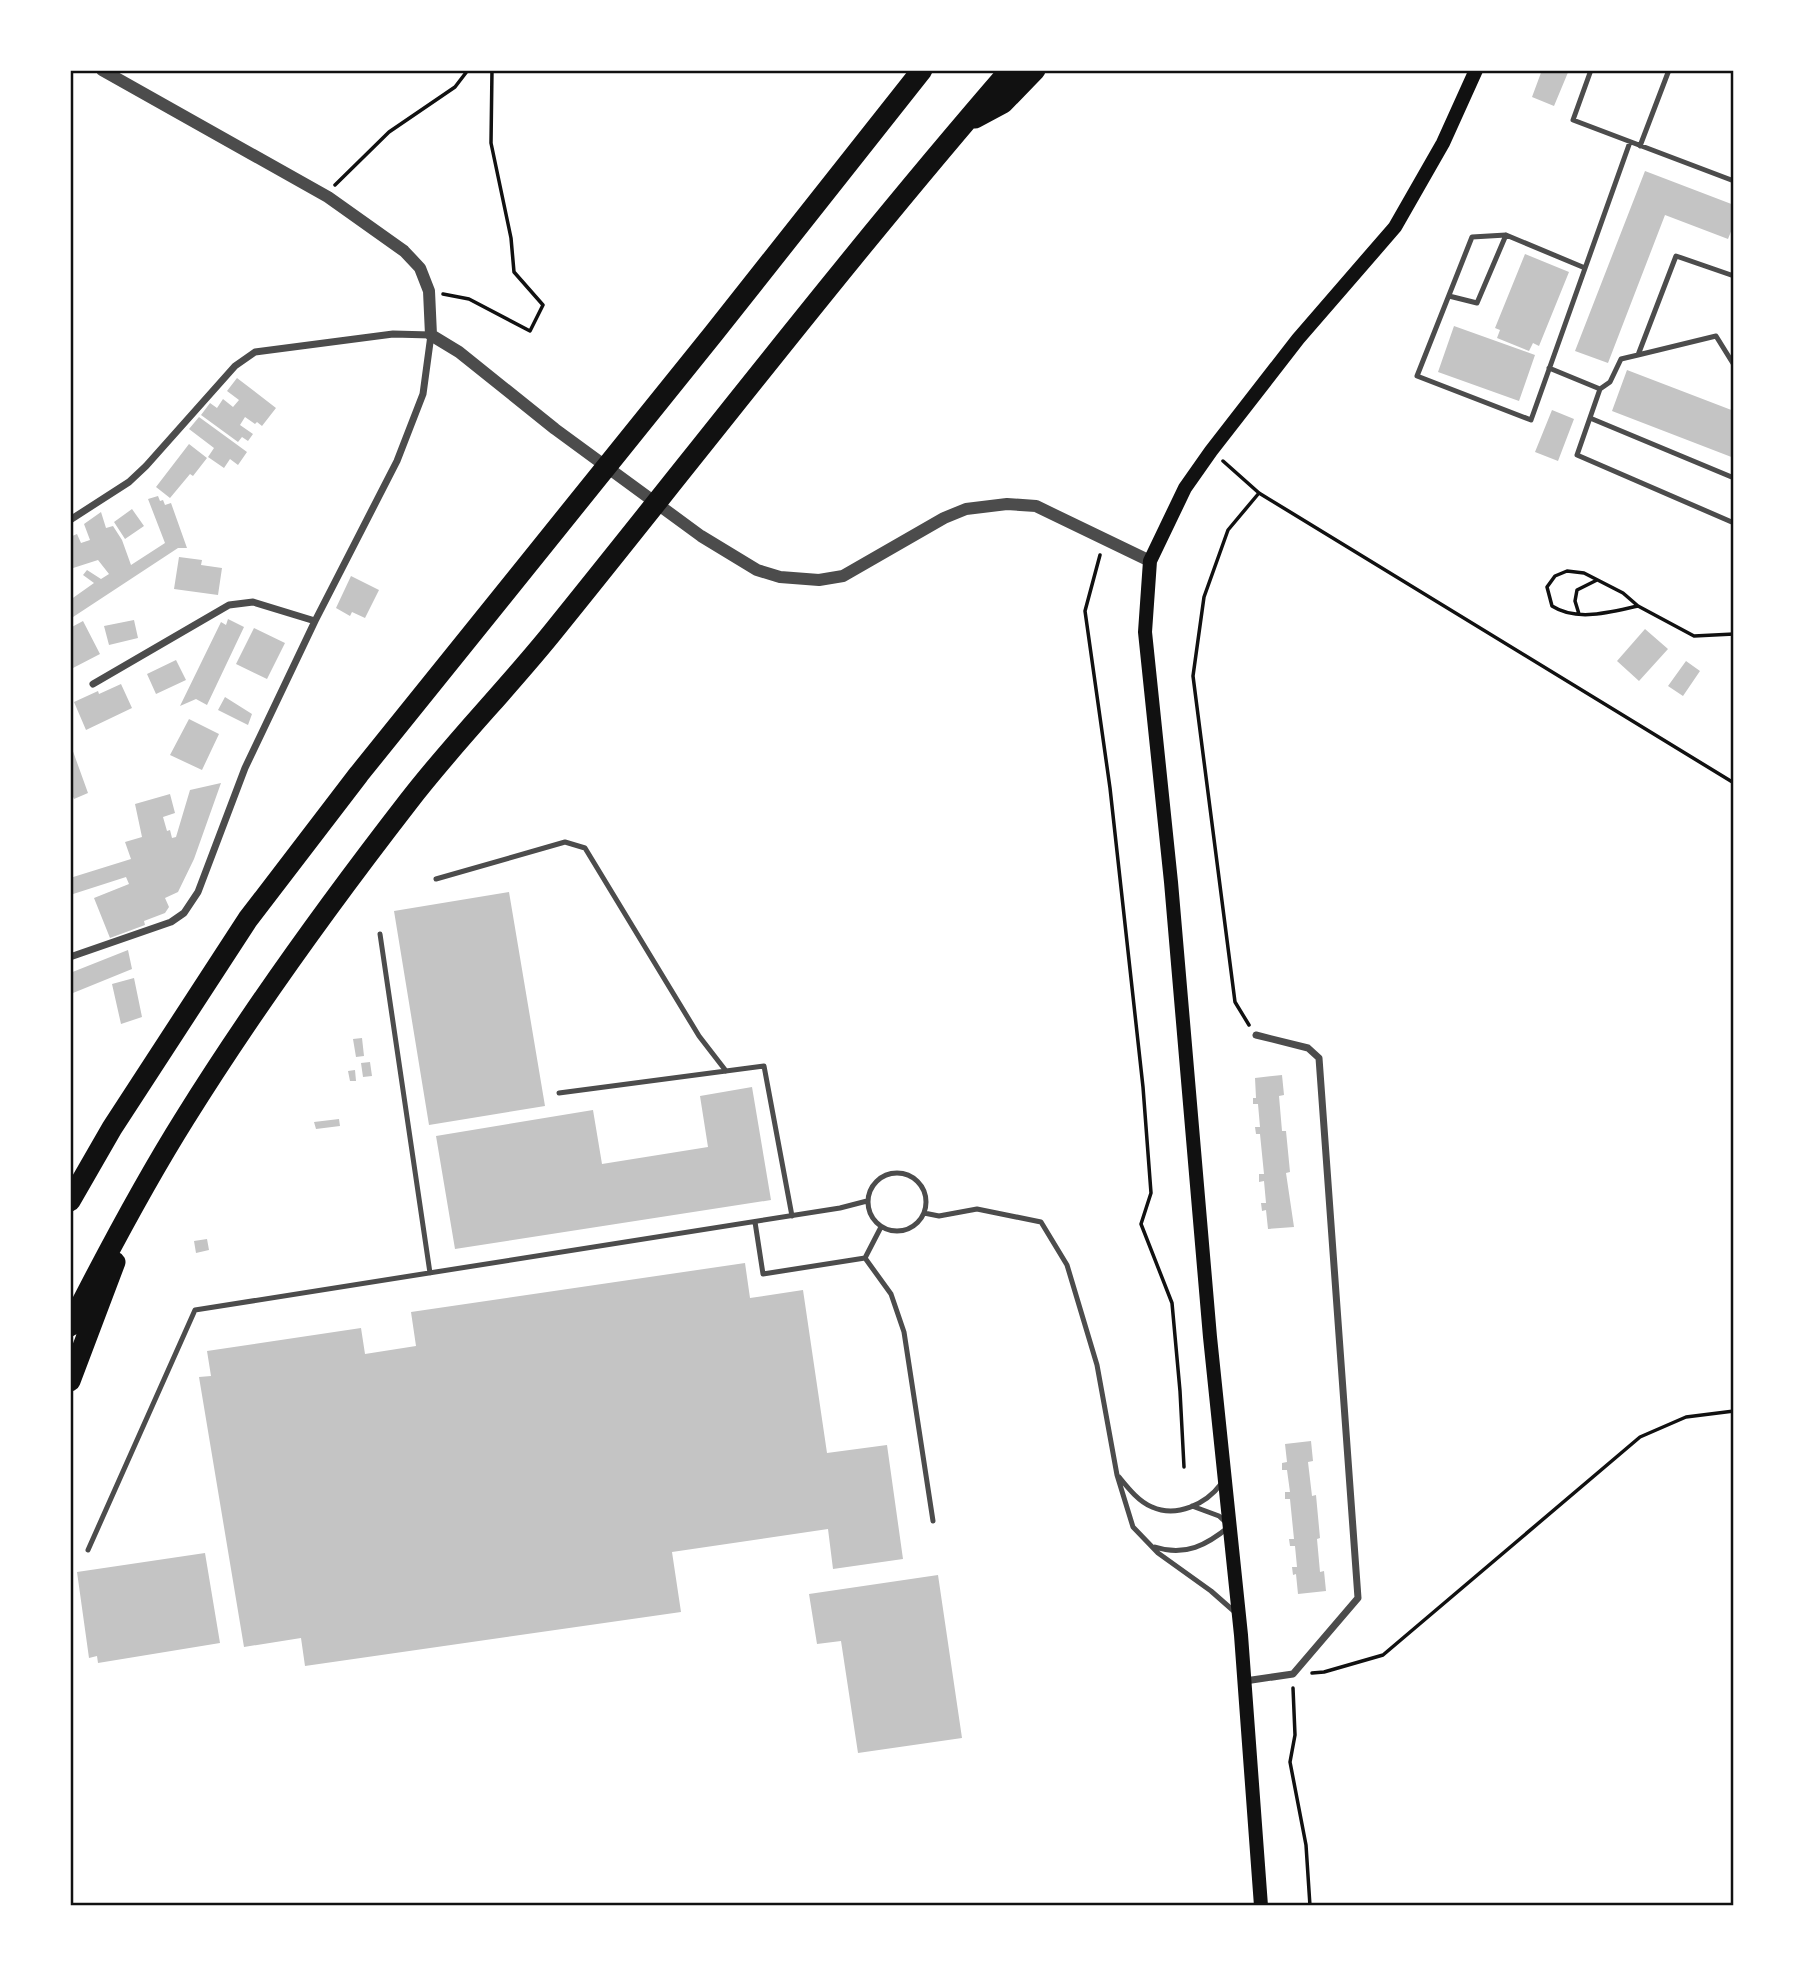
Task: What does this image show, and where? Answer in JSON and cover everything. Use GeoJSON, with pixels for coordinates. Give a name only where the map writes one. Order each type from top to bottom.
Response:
{"type":"FeatureCollection","features":[{"type":"Feature","properties":{"kind":"highway"},"geometry":{"type":"LineString","coordinates":[[70,1201],[112,1128],[248,919],[359,774],[714,334],[922,70]]}},
{"type":"Feature","properties":{"kind":"highway"},"geometry":{"type":"LineString","coordinates":[[70,1326],[184,1119],[255,1011],[411,798],[554,631],[728,412],[1010,70]]}},
{"type":"Feature","properties":{"kind":"highway"},"geometry":{"type":"LineString","coordinates":[[964,123],[1003,103],[1035,70]]}},
{"type":"Feature","properties":{"kind":"highway"},"geometry":{"type":"LineString","coordinates":[[70,1381],[141,1194]]}},
{"type":"Feature","properties":{"kind":"main road"},"geometry":{"type":"LineString","coordinates":[[1261,1906],[1245,1681],[1210,1337],[1171,882],[1145,632],[1150,561],[1185,488],[1211,451],[1298,339],[1395,227],[1443,143],[1476,70]]}},
{"type":"Feature","properties":{"kind":"street"},"geometry":{"type":"LineString","coordinates":[[70,957],[171,922],[184,914],[198,892],[245,768],[315,621],[397,461],[423,394],[430,335],[429,291],[420,268],[404,251],[328,197],[102,70]]}},
{"type":"Feature","properties":{"kind":"street"},"geometry":{"type":"LineString","coordinates":[[70,520],[129,482],[235,366],[255,352],[393,334],[430,335],[459,352],[555,429],[701,536],[757,570],[780,577],[819,580],[843,576],[944,518],[966,509],[1007,504],[1036,506],[1150,561]]}},
{"type":"Feature","properties":{"kind":"street"},"geometry":{"type":"LineString","coordinates":[[93,684],[229,605],[253,602],[315,621]]}},
{"type":"Feature","properties":{"kind":"street"},"geometry":{"type":"LineString","coordinates":[[1245,1681],[1293,1674],[1359,1598],[1319,1058],[1308,1048],[1256,1035]]}},
{"type":"Feature","properties":{"kind":"lane"},"geometry":{"type":"LineString","coordinates":[[1591,70],[1573,120],[1734,181]]}},
{"type":"Feature","properties":{"kind":"lane"},"geometry":{"type":"LineString","coordinates":[[1640,146],[1669,70]]}},
{"type":"Feature","properties":{"kind":"lane"},"geometry":{"type":"LineString","coordinates":[[1585,268],[1506,235],[1472,237],[1417,376],[1531,420],[1630,142]]}},
{"type":"Feature","properties":{"kind":"lane"},"geometry":{"type":"LineString","coordinates":[[1448,296],[1477,303],[1506,235]]}},
{"type":"Feature","properties":{"kind":"lane"},"geometry":{"type":"LineString","coordinates":[[1638,355],[1676,256],[1734,276]]}},
{"type":"Feature","properties":{"kind":"lane"},"geometry":{"type":"LineString","coordinates":[[1734,365],[1716,336],[1621,359],[1610,383],[1600,389],[1577,455],[1734,523]]}},
{"type":"Feature","properties":{"kind":"lane"},"geometry":{"type":"LineString","coordinates":[[1549,368],[1600,389]]}},
{"type":"Feature","properties":{"kind":"lane"},"geometry":{"type":"LineString","coordinates":[[1590,418],[1734,478]]}},
{"type":"Feature","properties":{"kind":"lane"},"geometry":{"type":"LineString","coordinates":[[436,879],[565,842],[585,848],[699,1036],[726,1071]]}},
{"type":"Feature","properties":{"kind":"lane"},"geometry":{"type":"LineString","coordinates":[[380,934],[430,1273]]}},
{"type":"Feature","properties":{"kind":"lane"},"geometry":{"type":"LineString","coordinates":[[559,1093],[764,1066],[792,1216]]}},
{"type":"Feature","properties":{"kind":"lane"},"geometry":{"type":"LineString","coordinates":[[903,1173],[920,1184],[926,1203],[919,1222],[911,1228],[891,1231],[873,1220],[867,1201],[875,1182],[883,1176],[903,1173]]}},
{"type":"Feature","properties":{"kind":"lane"},"geometry":{"type":"LineString","coordinates":[[88,1550],[195,1310],[792,1216],[867,1201]]}},
{"type":"Feature","properties":{"kind":"lane"},"geometry":{"type":"LineString","coordinates":[[924,1213],[939,1216],[977,1209],[1041,1222],[1067,1265],[1097,1365],[1117,1475],[1133,1527],[1149,1544],[1218,1597],[1239,1617]]}},
{"type":"Feature","properties":{"kind":"lane"},"geometry":{"type":"LineString","coordinates":[[755,1222],[763,1274],[865,1258]]}},
{"type":"Feature","properties":{"kind":"lane"},"geometry":{"type":"LineString","coordinates":[[865,1258],[881,1227]]}},
{"type":"Feature","properties":{"kind":"lane"},"geometry":{"type":"LineString","coordinates":[[865,1258],[891,1294],[904,1332],[933,1521]]}},
{"type":"Feature","properties":{"kind":"lane"},"geometry":{"type":"LineString","coordinates":[[1117,1475],[1142,1502],[1150,1507],[1170,1511],[1192,1506],[1216,1491],[1225,1476]]}},
{"type":"Feature","properties":{"kind":"lane"},"geometry":{"type":"LineString","coordinates":[[1128,1509],[1134,1501],[1142,1502]]}},
{"type":"Feature","properties":{"kind":"lane"},"geometry":{"type":"LineString","coordinates":[[1149,1544],[1171,1552],[1186,1551],[1206,1543],[1230,1526],[1219,1516],[1192,1506]]}},
{"type":"Feature","properties":{"kind":"path"},"geometry":{"type":"LineString","coordinates":[[328,197],[336,183],[389,132],[455,87],[468,70]]}},
{"type":"Feature","properties":{"kind":"path"},"geometry":{"type":"LineString","coordinates":[[429,291],[469,299],[530,331],[543,305],[514,272],[511,238],[491,143],[492,70]]}},
{"type":"Feature","properties":{"kind":"path"},"geometry":{"type":"LineString","coordinates":[[1211,451],[1259,493],[1734,783]]}},
{"type":"Feature","properties":{"kind":"path"},"geometry":{"type":"LineString","coordinates":[[1256,1035],[1235,1002],[1193,676],[1204,597],[1228,530],[1259,493]]}},
{"type":"Feature","properties":{"kind":"path"},"geometry":{"type":"LineString","coordinates":[[1105,540],[1085,611],[1110,788],[1143,1087],[1151,1192],[1141,1224],[1172,1303],[1184,1467]]}},
{"type":"Feature","properties":{"kind":"path"},"geometry":{"type":"LineString","coordinates":[[1638,606],[1601,614],[1564,613],[1552,606],[1547,587],[1555,576],[1567,571],[1584,573],[1694,636],[1734,634]]}},
{"type":"Feature","properties":{"kind":"path"},"geometry":{"type":"LineString","coordinates":[[1579,614],[1575,601],[1577,590],[1597,580]]}},
{"type":"Feature","properties":{"kind":"path"},"geometry":{"type":"LineString","coordinates":[[1310,1906],[1306,1845],[1290,1762],[1295,1735],[1293,1674],[1324,1672],[1382,1655],[1640,1437],[1686,1417],[1734,1411]]}},
{"type":"Feature","properties":{"kind":"building"},"geometry":{"type":"Polygon","coordinates":[[[1542,70],[1569,70],[1554,106],[1532,97],[1542,70]]]}},
{"type":"Feature","properties":{"kind":"building"},"geometry":{"type":"Polygon","coordinates":[[[1645,171],[1734,205],[1734,224],[1728,239],[1665,215],[1608,363],[1575,351],[1645,171]]]}},
{"type":"Feature","properties":{"kind":"building"},"geometry":{"type":"Polygon","coordinates":[[[1525,254],[1569,272],[1539,346],[1533,343],[1529,351],[1497,338],[1500,330],[1495,328],[1525,254]]]}},
{"type":"Feature","properties":{"kind":"building"},"geometry":{"type":"Polygon","coordinates":[[[1454,326],[1535,355],[1519,401],[1438,372],[1454,326]]]}},
{"type":"Feature","properties":{"kind":"building"},"geometry":{"type":"Polygon","coordinates":[[[1627,370],[1734,411],[1734,458],[1612,411],[1627,370]]]}},
{"type":"Feature","properties":{"kind":"building"},"geometry":{"type":"Polygon","coordinates":[[[237,378],[276,408],[262,426],[245,417],[240,425],[253,434],[248,441],[242,437],[238,442],[201,415],[210,403],[217,408],[223,399],[233,407],[239,400],[227,391],[237,378]]]}},
{"type":"Feature","properties":{"kind":"building"},"geometry":{"type":"Polygon","coordinates":[[[1552,410],[1574,419],[1558,461],[1535,452],[1552,410]]]}},
{"type":"Feature","properties":{"kind":"building"},"geometry":{"type":"Polygon","coordinates":[[[199,417],[247,452],[238,465],[230,459],[224,468],[208,457],[214,448],[189,429],[199,417]]]}},
{"type":"Feature","properties":{"kind":"building"},"geometry":{"type":"Polygon","coordinates":[[[189,444],[207,458],[170,498],[156,487],[189,444]]]}},
{"type":"Feature","properties":{"kind":"building"},"geometry":{"type":"Polygon","coordinates":[[[158,496],[165,505],[171,503],[187,548],[178,548],[70,619],[70,600],[94,583],[83,575],[87,570],[101,579],[109,574],[98,560],[70,569],[70,537],[77,534],[81,543],[90,540],[84,524],[101,512],[106,528],[113,526],[122,540],[131,565],[165,543],[148,499],[158,496]]]}},
{"type":"Feature","properties":{"kind":"building"},"geometry":{"type":"Polygon","coordinates":[[[132,509],[144,526],[125,539],[114,522],[132,509]]]}},
{"type":"Feature","properties":{"kind":"building"},"geometry":{"type":"Polygon","coordinates":[[[179,557],[202,560],[201,565],[222,568],[218,595],[174,589],[179,557]]]}},
{"type":"Feature","properties":{"kind":"building"},"geometry":{"type":"Polygon","coordinates":[[[351,576],[379,590],[365,618],[352,612],[350,616],[336,608],[351,576]]]}},
{"type":"Feature","properties":{"kind":"building"},"geometry":{"type":"Polygon","coordinates":[[[228,619],[244,627],[207,705],[196,699],[180,706],[221,622],[226,625],[228,619]]]}},
{"type":"Feature","properties":{"kind":"building"},"geometry":{"type":"Polygon","coordinates":[[[134,620],[138,638],[109,645],[104,626],[134,620]]]}},
{"type":"Feature","properties":{"kind":"building"},"geometry":{"type":"Polygon","coordinates":[[[83,621],[100,654],[73,668],[70,662],[70,628],[83,621]]]}},
{"type":"Feature","properties":{"kind":"building"},"geometry":{"type":"Polygon","coordinates":[[[254,628],[285,643],[267,679],[236,664],[254,628]]]}},
{"type":"Feature","properties":{"kind":"building"},"geometry":{"type":"Polygon","coordinates":[[[1645,629],[1668,649],[1639,681],[1617,661],[1645,629]]]}},
{"type":"Feature","properties":{"kind":"building"},"geometry":{"type":"Polygon","coordinates":[[[176,660],[186,680],[156,694],[147,674],[176,660]]]}},
{"type":"Feature","properties":{"kind":"building"},"geometry":{"type":"Polygon","coordinates":[[[1686,661],[1700,671],[1683,696],[1668,686],[1686,661]]]}},
{"type":"Feature","properties":{"kind":"building"},"geometry":{"type":"Polygon","coordinates":[[[121,684],[132,708],[86,730],[74,702],[121,684]]]}},
{"type":"Feature","properties":{"kind":"building"},"geometry":{"type":"Polygon","coordinates":[[[225,697],[252,714],[248,725],[218,710],[225,697]]]}},
{"type":"Feature","properties":{"kind":"building"},"geometry":{"type":"Polygon","coordinates":[[[189,719],[219,734],[202,770],[170,755],[189,719]]]}},
{"type":"Feature","properties":{"kind":"building"},"geometry":{"type":"Polygon","coordinates":[[[70,743],[88,793],[74,799],[70,790],[70,743]]]}},
{"type":"Feature","properties":{"kind":"building"},"geometry":{"type":"Polygon","coordinates":[[[221,783],[194,859],[178,892],[165,898],[169,907],[165,913],[144,921],[145,925],[110,938],[94,898],[129,884],[126,877],[70,895],[70,878],[131,859],[125,842],[142,837],[135,804],[170,794],[175,813],[163,817],[172,838],[176,837],[190,790],[221,783]]]}},
{"type":"Feature","properties":{"kind":"building"},"geometry":{"type":"Polygon","coordinates":[[[509,892],[545,1106],[429,1125],[394,911],[509,892]]]}},
{"type":"Feature","properties":{"kind":"building"},"geometry":{"type":"Polygon","coordinates":[[[128,950],[132,969],[73,993],[70,973],[128,950]]]}},
{"type":"Feature","properties":{"kind":"building"},"geometry":{"type":"Polygon","coordinates":[[[134,978],[142,1017],[121,1024],[112,984],[134,978]]]}},
{"type":"Feature","properties":{"kind":"building"},"geometry":{"type":"Polygon","coordinates":[[[362,1038],[364,1056],[356,1057],[353,1039],[362,1038]]]}},
{"type":"Feature","properties":{"kind":"building"},"geometry":{"type":"Polygon","coordinates":[[[370,1062],[372,1076],[363,1077],[361,1063],[370,1062]]]}},
{"type":"Feature","properties":{"kind":"building"},"geometry":{"type":"Polygon","coordinates":[[[355,1070],[356,1081],[350,1081],[348,1071],[355,1070]]]}},
{"type":"Feature","properties":{"kind":"building"},"geometry":{"type":"Polygon","coordinates":[[[1282,1075],[1284,1095],[1279,1096],[1282,1131],[1286,1131],[1290,1172],[1286,1173],[1294,1227],[1268,1229],[1266,1210],[1262,1211],[1261,1203],[1266,1203],[1264,1181],[1259,1182],[1259,1174],[1264,1174],[1260,1134],[1256,1134],[1255,1127],[1260,1127],[1258,1104],[1253,1104],[1253,1098],[1256,1098],[1255,1078],[1282,1075]]]}},
{"type":"Feature","properties":{"kind":"building"},"geometry":{"type":"Polygon","coordinates":[[[752,1087],[771,1200],[455,1249],[436,1136],[593,1110],[602,1164],[708,1147],[700,1096],[752,1087]]]}},
{"type":"Feature","properties":{"kind":"building"},"geometry":{"type":"Polygon","coordinates":[[[339,1119],[340,1126],[316,1129],[314,1122],[339,1119]]]}},
{"type":"Feature","properties":{"kind":"building"},"geometry":{"type":"Polygon","coordinates":[[[207,1239],[209,1250],[196,1253],[194,1241],[207,1239]]]}},
{"type":"Feature","properties":{"kind":"building"},"geometry":{"type":"Polygon","coordinates":[[[745,1263],[750,1298],[803,1290],[827,1453],[887,1445],[903,1559],[833,1569],[828,1529],[672,1552],[681,1612],[305,1666],[301,1638],[244,1647],[199,1377],[211,1376],[207,1351],[361,1328],[365,1354],[416,1346],[411,1312],[745,1263]]]}},
{"type":"Feature","properties":{"kind":"building"},"geometry":{"type":"Polygon","coordinates":[[[1311,1441],[1313,1461],[1308,1462],[1312,1496],[1316,1495],[1320,1572],[1324,1571],[1326,1591],[1298,1594],[1296,1574],[1293,1575],[1292,1567],[1297,1567],[1295,1546],[1290,1546],[1289,1539],[1294,1539],[1290,1499],[1285,1499],[1285,1492],[1290,1492],[1287,1470],[1282,1470],[1282,1463],[1287,1462],[1285,1444],[1311,1441]]]}},
{"type":"Feature","properties":{"kind":"building"},"geometry":{"type":"Polygon","coordinates":[[[205,1553],[220,1643],[98,1663],[97,1656],[89,1658],[77,1572],[205,1553]]]}},
{"type":"Feature","properties":{"kind":"building"},"geometry":{"type":"Polygon","coordinates":[[[938,1575],[962,1738],[858,1753],[841,1641],[817,1644],[809,1594],[938,1575]]]}}]}
